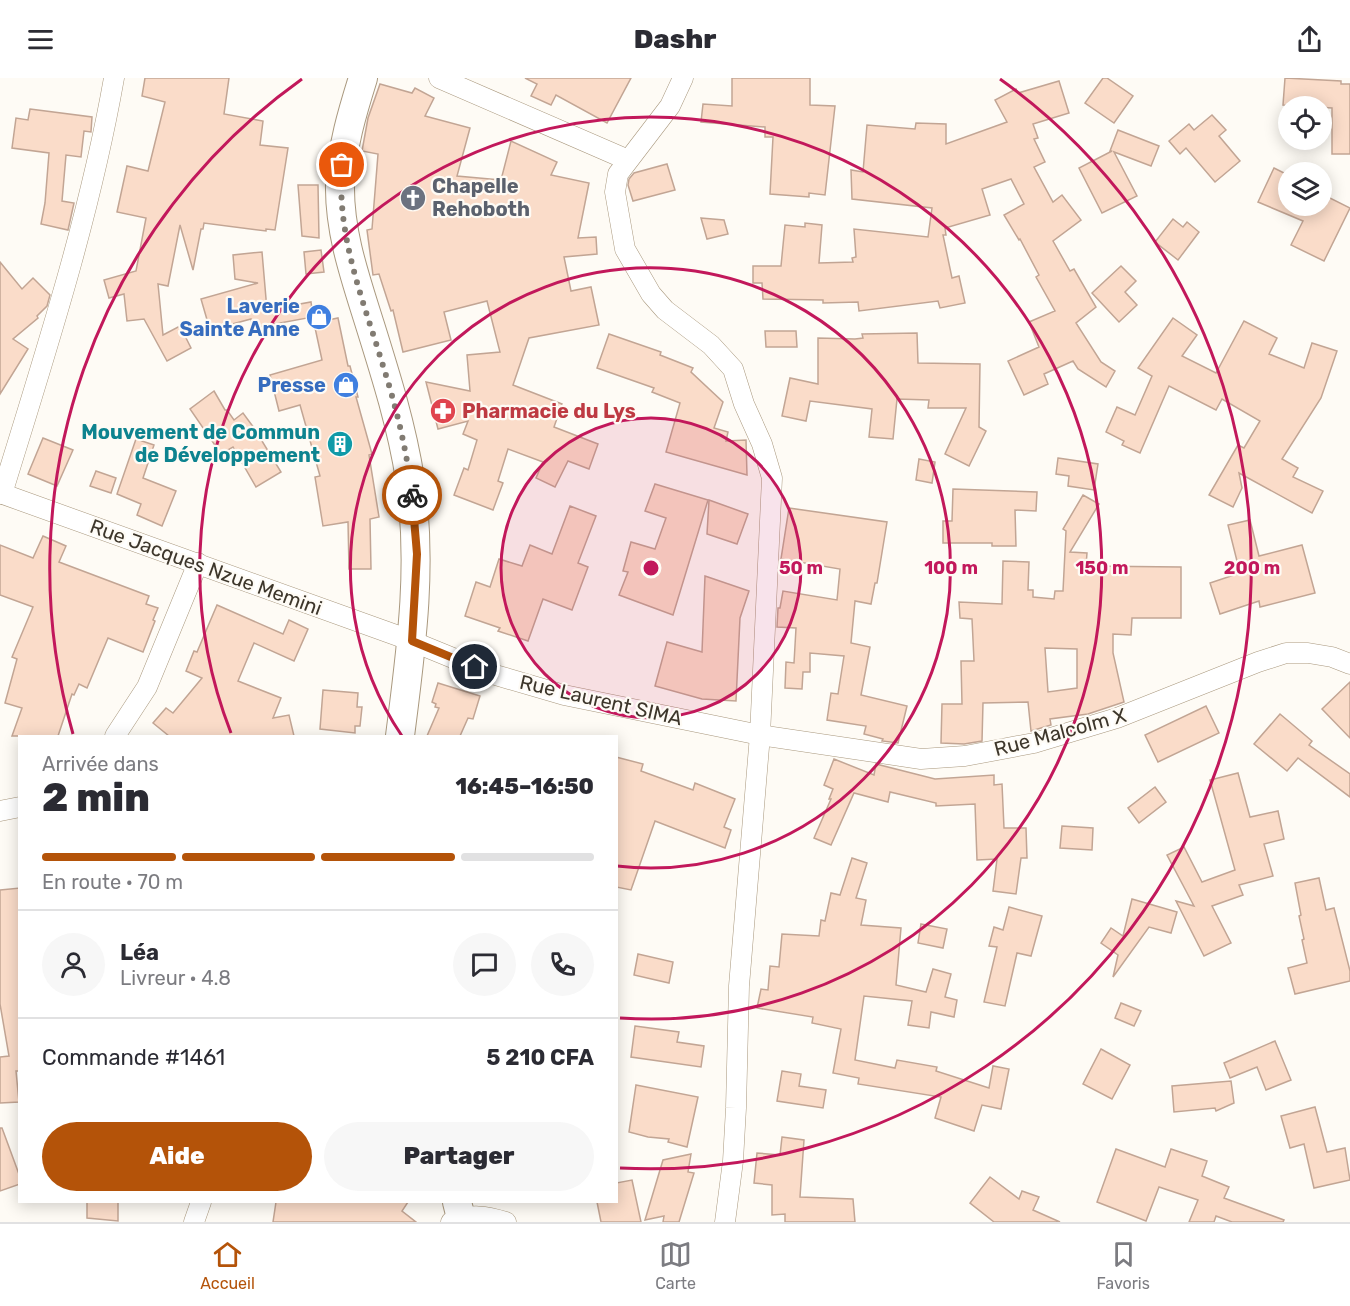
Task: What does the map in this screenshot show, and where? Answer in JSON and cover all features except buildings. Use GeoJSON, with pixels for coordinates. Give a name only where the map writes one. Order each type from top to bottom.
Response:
{"type":"FeatureCollection","features":[{"type":"Feature","properties":{"kind":"main road"},"geometry":{"type":"LineString","coordinates":[[363,78],[344,144],[340,185],[342,216],[351,264],[401,431],[416,523],[417,554],[412,641],[400,735]]}},
{"type":"Feature","properties":{"kind":"street"},"geometry":{"type":"LineString","coordinates":[[1,494],[68,276],[105,132],[114,78]]}},
{"type":"Feature","properties":{"kind":"street"},"geometry":{"type":"LineString","coordinates":[[439,78],[628,160]]}},
{"type":"Feature","properties":{"kind":"street"},"geometry":{"type":"LineString","coordinates":[[683,78],[670,106],[618,174],[615,192],[625,249],[651,294],[665,310],[711,345],[733,369],[744,404],[762,444],[772,478],[760,735],[739,986],[733,1161],[725,1222]]}},
{"type":"Feature","properties":{"kind":"street","name":"Rue Jacques Nzue Memini"},"geometry":{"type":"LineString","coordinates":[[1,494],[412,641]]}},
{"type":"Feature","properties":{"kind":"street"},"geometry":{"type":"LineString","coordinates":[[116,735],[147,687],[198,563]]}},
{"type":"Feature","properties":{"kind":"street","name":"Rue Laurent SIMA"},"geometry":{"type":"LineString","coordinates":[[412,641],[492,674],[564,695],[760,735]]}},
{"type":"Feature","properties":{"kind":"street","name":"Rue Malcolm X"},"geometry":{"type":"LineString","coordinates":[[760,735],[921,759],[965,756],[1023,746],[1117,718],[1286,653],[1316,654],[1350,664]]}},
{"type":"Feature","properties":{"kind":"street"},"geometry":{"type":"LineString","coordinates":[[0,811],[18,807]]}},
{"type":"Feature","properties":{"kind":"street"},"geometry":{"type":"LineString","coordinates":[[194,1222],[201,1203]]}},
{"type":"Feature","properties":{"kind":"street"},"geometry":{"type":"LineString","coordinates":[[457,1216],[487,1216],[506,1222]]}},
{"type":"Feature","properties":{"kind":"way so far"},"geometry":{"type":"LineString","coordinates":[[342,165],[340,185],[342,216],[351,264],[401,431],[412,495]]}},
{"type":"Feature","properties":{"kind":"place","name":"Chapelle Rehoboth"},"geometry":{"type":"Point","coordinates":[413,198]}},
{"type":"Feature","properties":{"kind":"place","name":"Laverie Sainte Anne"},"geometry":{"type":"Point","coordinates":[319,317]}},
{"type":"Feature","properties":{"kind":"place","name":"Presse"},"geometry":{"type":"Point","coordinates":[346,385]}},
{"type":"Feature","properties":{"kind":"place","name":"Pharmacie du Lys"},"geometry":{"type":"Point","coordinates":[443,411]}},
{"type":"Feature","properties":{"kind":"place","name":"Mouvement de Commun de Développement"},"geometry":{"type":"Point","coordinates":[340,444]}},
{"type":"Feature","properties":{"kind":"route"},"geometry":{"type":"LineString","coordinates":[[412,495],[417,554],[412,641],[475,667]]}}]}
